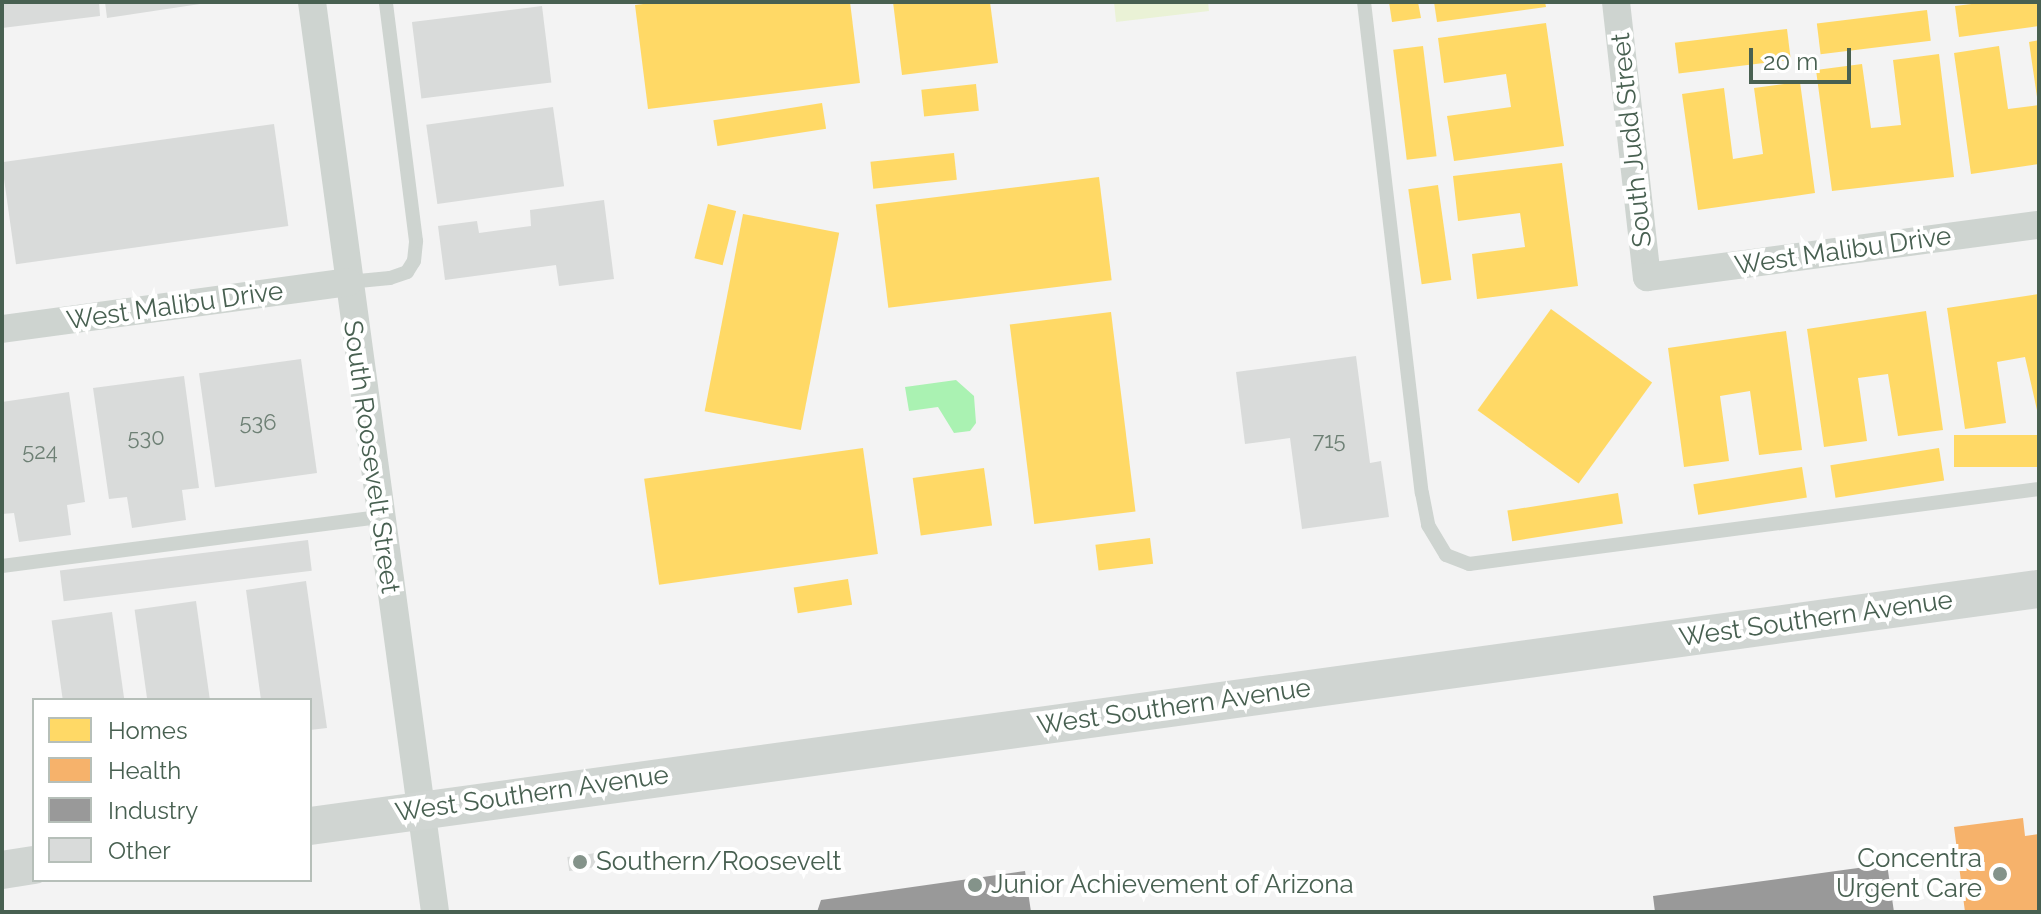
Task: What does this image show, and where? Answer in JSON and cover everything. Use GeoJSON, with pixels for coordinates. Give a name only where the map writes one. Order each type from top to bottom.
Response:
{"type":"FeatureCollection","features":[{"type":"Feature","properties":{"kind":"main road","name":"West Southern Avenue"},"geometry":{"type":"LineString","coordinates":[[312,826],[2039,589]]}},
{"type":"Feature","properties":{"kind":"main road"},"geometry":{"type":"LineString","coordinates":[[2,870],[32,865]]}},
{"type":"Feature","properties":{"kind":"street","name":"South Roosevelt Street"},"geometry":{"type":"LineString","coordinates":[[312,2],[379,517],[435,912]]}},
{"type":"Feature","properties":{"kind":"street","name":"South Judd Street"},"geometry":{"type":"LineString","coordinates":[[1616,2],[1647,277]]}},
{"type":"Feature","properties":{"kind":"street","name":"West Malibu Drive"},"geometry":{"type":"LineString","coordinates":[[1647,277],[2039,225]]}},
{"type":"Feature","properties":{"kind":"street","name":"West Malibu Drive"},"geometry":{"type":"LineString","coordinates":[[2,329],[348,282]]}},
{"type":"Feature","properties":{"kind":"lane"},"geometry":{"type":"LineString","coordinates":[[348,282],[390,278],[407,272],[414,261],[416,241],[386,2]]}},
{"type":"Feature","properties":{"kind":"lane"},"geometry":{"type":"LineString","coordinates":[[1364,2],[1422,493],[1428,525],[1446,555],[1469,564],[2039,489]]}},
{"type":"Feature","properties":{"kind":"lane"},"geometry":{"type":"LineString","coordinates":[[2,566],[379,517]]}},
{"type":"Feature","properties":{"kind":"shaded area"},"geometry":{"type":"Polygon","coordinates":[[[1114,2],[1208,2],[1209,11],[1116,22],[1114,2]]]}},
{"type":"Feature","properties":{"kind":"shaded area"},"geometry":{"type":"Polygon","coordinates":[[[956,380],[974,396],[976,423],[970,431],[954,433],[938,407],[909,411],[905,387],[956,380]]]}},
{"type":"Feature","properties":{"kind":"building: Homes"},"geometry":{"type":"Polygon","coordinates":[[[660,2],[850,2],[860,83],[648,109],[635,5],[660,2]]]}},
{"type":"Feature","properties":{"kind":"building: Homes"},"geometry":{"type":"Polygon","coordinates":[[[893,2],[990,2],[998,63],[902,75],[893,2]]]}},
{"type":"Feature","properties":{"kind":"building: Homes"},"geometry":{"type":"Polygon","coordinates":[[[1389,2],[1418,2],[1421,18],[1392,22],[1389,2]]]}},
{"type":"Feature","properties":{"kind":"building: Homes"},"geometry":{"type":"Polygon","coordinates":[[[1434,2],[1545,2],[1546,7],[1437,22],[1434,2]]]}},
{"type":"Feature","properties":{"kind":"building: Homes"},"geometry":{"type":"Polygon","coordinates":[[[1988,2],[2039,2],[2039,26],[1959,37],[1955,6],[1988,2]]]}},
{"type":"Feature","properties":{"kind":"building: Homes"},"geometry":{"type":"Polygon","coordinates":[[[1927,10],[1931,41],[1821,54],[1817,24],[1927,10]]]}},
{"type":"Feature","properties":{"kind":"building: Homes"},"geometry":{"type":"Polygon","coordinates":[[[1546,23],[1564,146],[1454,161],[1447,116],[1511,107],[1506,74],[1444,83],[1438,38],[1546,23]]]}},
{"type":"Feature","properties":{"kind":"building: Homes"},"geometry":{"type":"Polygon","coordinates":[[[1787,29],[1791,60],[1679,74],[1675,43],[1787,29]]]}},
{"type":"Feature","properties":{"kind":"building: Homes"},"geometry":{"type":"Polygon","coordinates":[[[2039,40],[2039,97],[2037,97],[2029,42],[2039,40]]]}},
{"type":"Feature","properties":{"kind":"building: Homes"},"geometry":{"type":"Polygon","coordinates":[[[1423,46],[1437,156],[1407,160],[1393,50],[1423,46]]]}},
{"type":"Feature","properties":{"kind":"building: Homes"},"geometry":{"type":"Polygon","coordinates":[[[1999,46],[2008,109],[2039,105],[2039,164],[1971,174],[1954,53],[1999,46]]]}},
{"type":"Feature","properties":{"kind":"building: Homes"},"geometry":{"type":"Polygon","coordinates":[[[1939,54],[1954,177],[1832,191],[1816,70],[1862,64],[1871,128],[1901,125],[1893,60],[1939,54]]]}},
{"type":"Feature","properties":{"kind":"building: Homes"},"geometry":{"type":"Polygon","coordinates":[[[1800,82],[1815,193],[1698,210],[1682,94],[1724,88],[1733,159],[1763,154],[1754,88],[1800,82]]]}},
{"type":"Feature","properties":{"kind":"building: Homes"},"geometry":{"type":"Polygon","coordinates":[[[976,84],[979,111],[924,117],[921,90],[976,84]]]}},
{"type":"Feature","properties":{"kind":"building: Homes"},"geometry":{"type":"Polygon","coordinates":[[[822,103],[826,129],[717,146],[713,120],[822,103]]]}},
{"type":"Feature","properties":{"kind":"building: Homes"},"geometry":{"type":"Polygon","coordinates":[[[954,153],[957,180],[873,189],[870,162],[954,153]]]}},
{"type":"Feature","properties":{"kind":"building: Homes"},"geometry":{"type":"Polygon","coordinates":[[[1562,163],[1578,286],[1477,299],[1472,254],[1525,247],[1520,213],[1458,221],[1453,176],[1562,163]]]}},
{"type":"Feature","properties":{"kind":"building: Homes"},"geometry":{"type":"Polygon","coordinates":[[[1099,177],[1112,280],[888,308],[876,204],[1099,177]]]}},
{"type":"Feature","properties":{"kind":"building: Homes"},"geometry":{"type":"Polygon","coordinates":[[[1438,185],[1451,280],[1422,284],[1408,189],[1438,185]]]}},
{"type":"Feature","properties":{"kind":"building: Homes"},"geometry":{"type":"Polygon","coordinates":[[[708,204],[736,211],[723,265],[694,258],[708,204]]]}},
{"type":"Feature","properties":{"kind":"building: Homes"},"geometry":{"type":"Polygon","coordinates":[[[743,214],[839,233],[801,430],[705,411],[743,214]]]}},
{"type":"Feature","properties":{"kind":"building: Homes"},"geometry":{"type":"Polygon","coordinates":[[[2039,294],[2039,419],[2025,357],[1997,362],[2006,423],[1965,429],[1947,308],[2039,294]]]}},
{"type":"Feature","properties":{"kind":"building: Homes"},"geometry":{"type":"Polygon","coordinates":[[[1551,309],[1652,382],[1579,484],[1478,410],[1551,309]]]}},
{"type":"Feature","properties":{"kind":"building: Homes"},"geometry":{"type":"Polygon","coordinates":[[[1926,311],[1943,430],[1898,436],[1888,374],[1858,378],[1867,441],[1824,447],[1807,329],[1926,311]]]}},
{"type":"Feature","properties":{"kind":"building: Homes"},"geometry":{"type":"Polygon","coordinates":[[[1111,312],[1135,512],[1034,524],[1010,324],[1111,312]]]}},
{"type":"Feature","properties":{"kind":"building: Homes"},"geometry":{"type":"Polygon","coordinates":[[[1786,331],[1802,450],[1759,455],[1750,391],[1720,396],[1729,461],[1684,467],[1668,348],[1786,331]]]}},
{"type":"Feature","properties":{"kind":"building: Homes"},"geometry":{"type":"Polygon","coordinates":[[[1954,435],[2039,435],[2039,467],[1954,467],[1954,435]]]}},
{"type":"Feature","properties":{"kind":"building: Homes"},"geometry":{"type":"Polygon","coordinates":[[[863,448],[878,554],[659,585],[644,479],[863,448]]]}},
{"type":"Feature","properties":{"kind":"building: Homes"},"geometry":{"type":"Polygon","coordinates":[[[1939,448],[1944,481],[1836,498],[1830,465],[1939,448]]]}},
{"type":"Feature","properties":{"kind":"building: Homes"},"geometry":{"type":"Polygon","coordinates":[[[1802,467],[1807,498],[1698,515],[1693,484],[1802,467]]]}},
{"type":"Feature","properties":{"kind":"building: Homes"},"geometry":{"type":"Polygon","coordinates":[[[984,468],[992,525],[921,535],[913,478],[984,468]]]}},
{"type":"Feature","properties":{"kind":"building: Homes"},"geometry":{"type":"Polygon","coordinates":[[[1618,493],[1623,524],[1512,541],[1507,511],[1618,493]]]}},
{"type":"Feature","properties":{"kind":"building: Homes"},"geometry":{"type":"Polygon","coordinates":[[[1150,538],[1153,564],[1099,571],[1095,545],[1150,538]]]}},
{"type":"Feature","properties":{"kind":"building: Homes"},"geometry":{"type":"Polygon","coordinates":[[[848,579],[852,605],[798,613],[794,588],[848,579]]]}},
{"type":"Feature","properties":{"kind":"building: Health","name":"Concentra Urgent Care"},"geometry":{"type":"Polygon","coordinates":[[[2023,818],[2025,836],[2039,834],[2039,912],[1965,912],[1954,827],[2023,818]]]}},
{"type":"Feature","properties":{"kind":"building: Industry"},"geometry":{"type":"Polygon","coordinates":[[[1887,864],[1894,912],[1655,912],[1653,896],[1887,864]]]}},
{"type":"Feature","properties":{"kind":"building: Industry","name":"Junior Achievement of Arizona"},"geometry":{"type":"Polygon","coordinates":[[[1025,871],[1031,912],[817,912],[821,900],[1025,871]]]}},
{"type":"Feature","properties":{"kind":"building: Other"},"geometry":{"type":"Polygon","coordinates":[[[2,2],[99,2],[100,16],[2,28],[2,2]]]}},
{"type":"Feature","properties":{"kind":"building: Other"},"geometry":{"type":"Polygon","coordinates":[[[105,2],[200,2],[200,4],[107,18],[105,2]]]}},
{"type":"Feature","properties":{"kind":"building: Other"},"geometry":{"type":"Polygon","coordinates":[[[542,6],[551,82],[421,98],[412,22],[542,6]]]}},
{"type":"Feature","properties":{"kind":"building: Other"},"geometry":{"type":"Polygon","coordinates":[[[553,107],[564,186],[437,204],[426,125],[553,107]]]}},
{"type":"Feature","properties":{"kind":"building: Other"},"geometry":{"type":"Polygon","coordinates":[[[274,124],[288,226],[16,264],[2,162],[274,124]]]}},
{"type":"Feature","properties":{"kind":"building: Other"},"geometry":{"type":"Polygon","coordinates":[[[604,200],[614,279],[559,286],[556,265],[445,280],[438,226],[477,221],[479,233],[531,226],[530,210],[604,200]]]}},
{"type":"Feature","properties":{"kind":"building: Other"},"geometry":{"type":"Polygon","coordinates":[[[1356,356],[1370,463],[1381,461],[1389,517],[1302,529],[1290,438],[1245,444],[1236,372],[1356,356]]]}},
{"type":"Feature","properties":{"kind":"building: Other"},"geometry":{"type":"Polygon","coordinates":[[[301,359],[317,473],[215,487],[199,373],[301,359]]]}},
{"type":"Feature","properties":{"kind":"building: Other"},"geometry":{"type":"Polygon","coordinates":[[[184,376],[199,488],[182,490],[186,520],[132,528],[127,497],[109,499],[93,388],[184,376]]]}},
{"type":"Feature","properties":{"kind":"building: Other"},"geometry":{"type":"Polygon","coordinates":[[[69,392],[85,502],[67,505],[71,535],[19,542],[14,513],[2,514],[2,402],[69,392]]]}},
{"type":"Feature","properties":{"kind":"building: Other"},"geometry":{"type":"Polygon","coordinates":[[[308,540],[312,571],[64,601],[60,570],[308,540]]]}},
{"type":"Feature","properties":{"kind":"building: Other"},"geometry":{"type":"Polygon","coordinates":[[[306,581],[327,728],[312,730],[312,698],[261,698],[246,590],[306,581]]]}},
{"type":"Feature","properties":{"kind":"building: Other"},"geometry":{"type":"Polygon","coordinates":[[[196,601],[210,698],[147,698],[135,610],[196,601]]]}},
{"type":"Feature","properties":{"kind":"building: Other"},"geometry":{"type":"Polygon","coordinates":[[[112,612],[124,698],[62,698],[52,620],[112,612]]]}},
{"type":"Feature","properties":{"kind":"building: Other"},"geometry":{"type":"Polygon","coordinates":[[[596,853],[598,867],[569,871],[567,857],[596,853]]]}},
{"type":"Feature","properties":{"kind":"place","name":"Southern/Roosevelt"},"geometry":{"type":"Point","coordinates":[580,862]}},
{"type":"Feature","properties":{"kind":"place","name":"Concentra Urgent Care"},"geometry":{"type":"Point","coordinates":[2000,874]}},
{"type":"Feature","properties":{"kind":"place","name":"Junior Achievement of Arizona"},"geometry":{"type":"Point","coordinates":[975,885]}}]}
